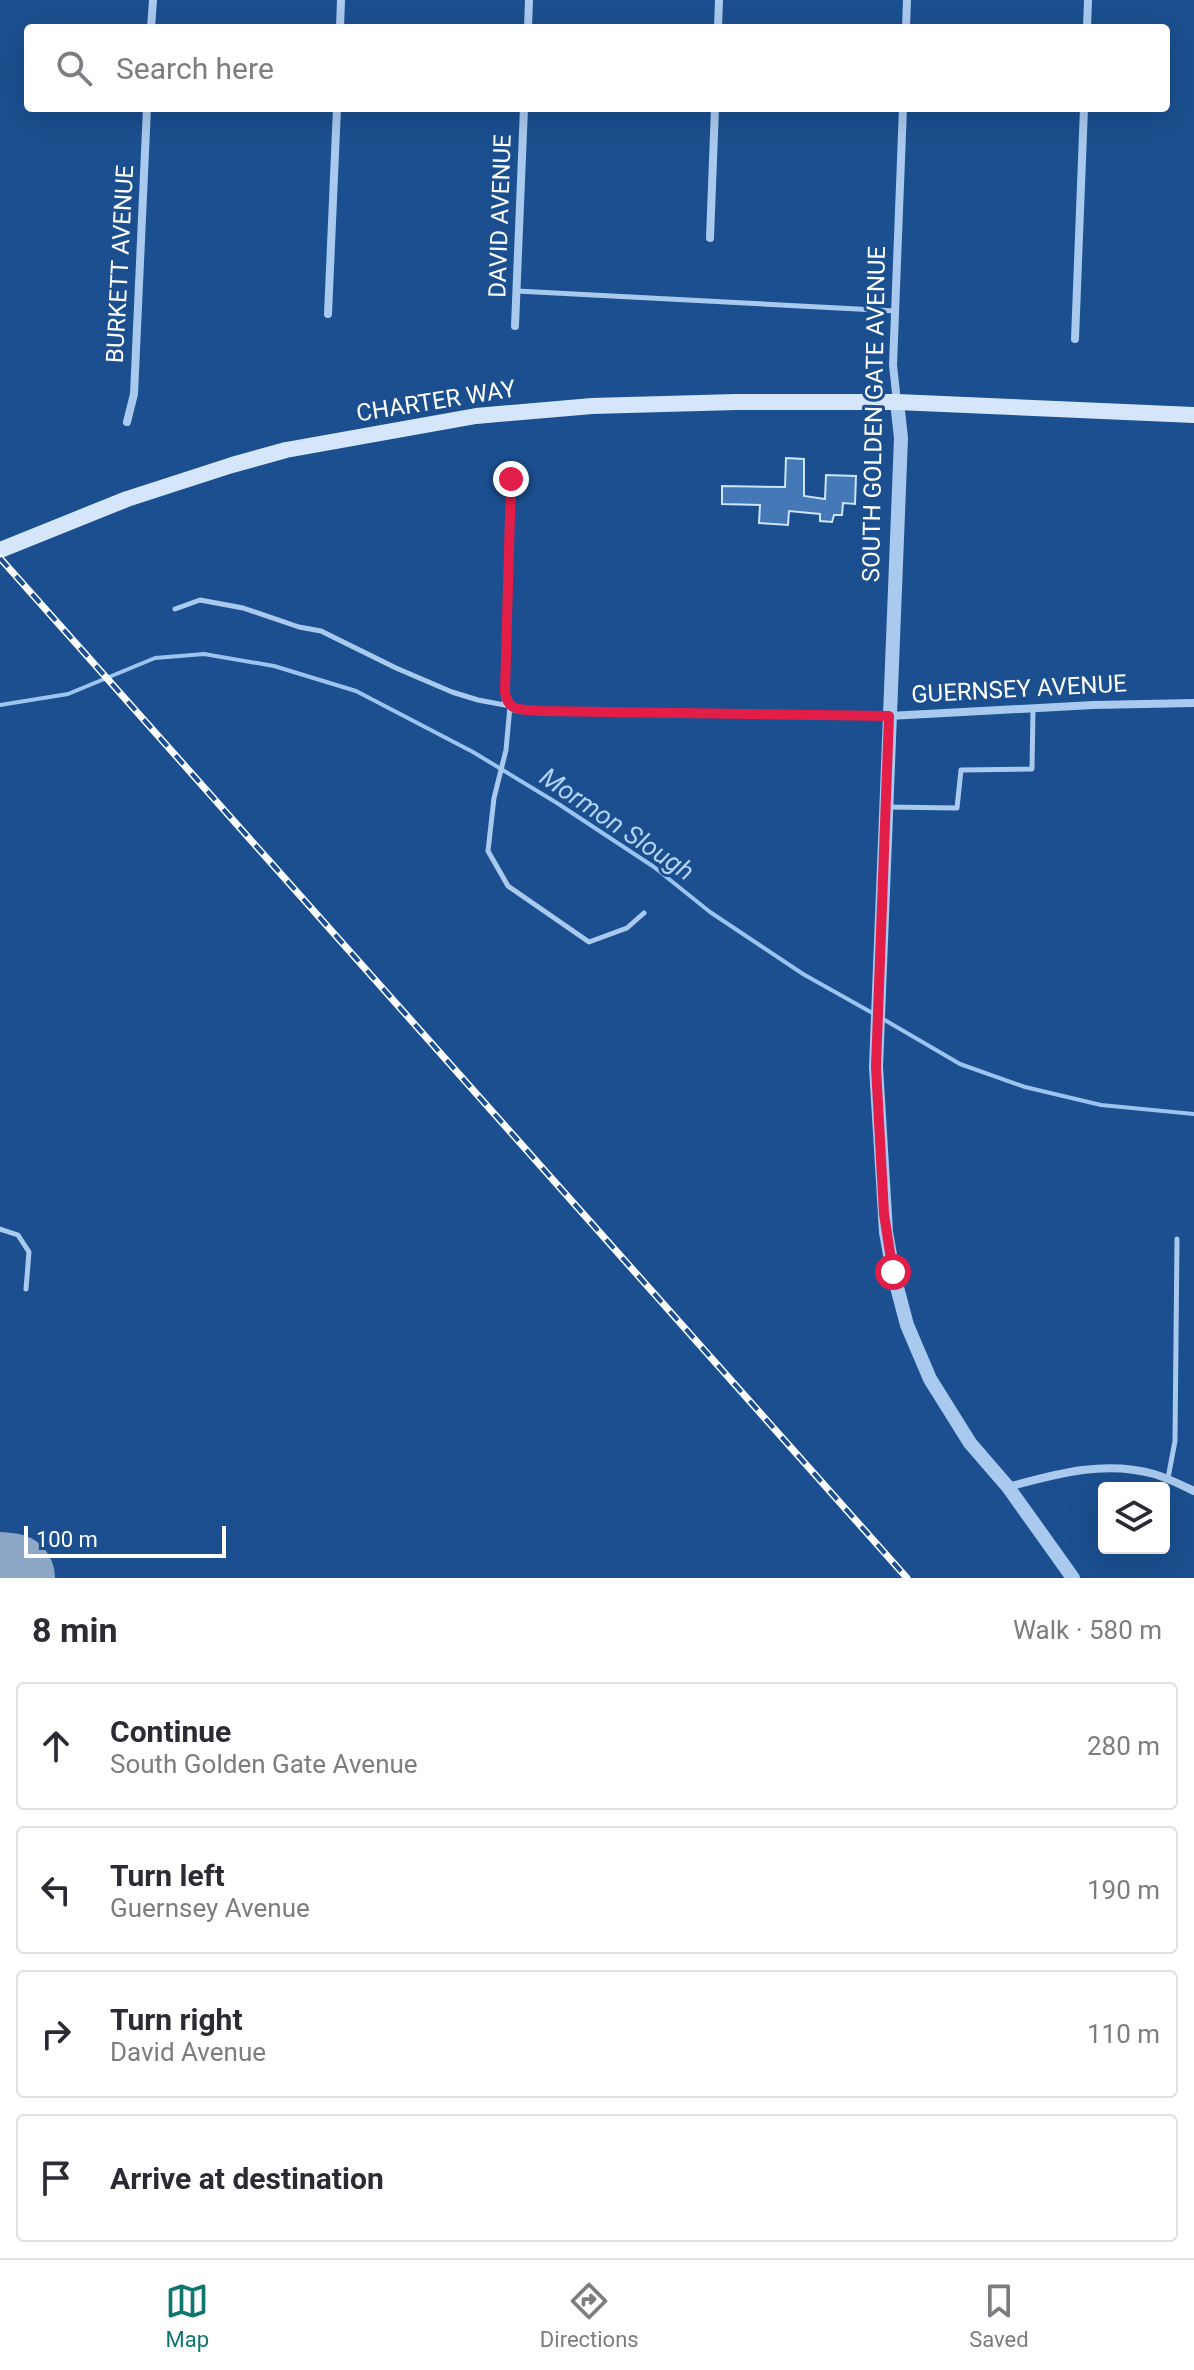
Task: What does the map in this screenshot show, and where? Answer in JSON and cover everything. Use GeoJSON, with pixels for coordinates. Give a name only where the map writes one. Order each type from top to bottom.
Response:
{"type":"FeatureCollection","features":[{"type":"Feature","properties":{"kind":"main road","name":"CHARTER WAY"},"geometry":{"type":"LineString","coordinates":[[0,550],[127,499],[272,454],[476,416],[592,406],[736,402],[897,402],[1194,415]]}},
{"type":"Feature","properties":{"kind":"street"},"geometry":{"type":"LineString","coordinates":[[151,24],[153,0]]}},
{"type":"Feature","properties":{"kind":"street"},"geometry":{"type":"LineString","coordinates":[[340,24],[341,0]]}},
{"type":"Feature","properties":{"kind":"street"},"geometry":{"type":"LineString","coordinates":[[528,24],[529,0]]}},
{"type":"Feature","properties":{"kind":"street"},"geometry":{"type":"LineString","coordinates":[[718,24],[719,0]]}},
{"type":"Feature","properties":{"kind":"street"},"geometry":{"type":"LineString","coordinates":[[906,24],[907,0]]}},
{"type":"Feature","properties":{"kind":"street"},"geometry":{"type":"LineString","coordinates":[[1087,24],[1088,0]]}},
{"type":"Feature","properties":{"kind":"street","name":"BURKETT AVENUE"},"geometry":{"type":"LineString","coordinates":[[127,422],[134,394],[147,112]]}},
{"type":"Feature","properties":{"kind":"street"},"geometry":{"type":"LineString","coordinates":[[328,314],[337,112]]}},
{"type":"Feature","properties":{"kind":"street","name":"DAVID AVENUE"},"geometry":{"type":"LineString","coordinates":[[515,326],[524,112]]}},
{"type":"Feature","properties":{"kind":"street"},"geometry":{"type":"LineString","coordinates":[[710,238],[715,112]]}},
{"type":"Feature","properties":{"kind":"street","name":"SOUTH GOLDEN GATE AVENUE"},"geometry":{"type":"LineString","coordinates":[[903,112],[893,365],[901,438],[876,1067],[885,1223],[893,1272],[907,1325],[930,1379],[970,1443],[1008,1487],[1073,1578]]}},
{"type":"Feature","properties":{"kind":"street"},"geometry":{"type":"LineString","coordinates":[[1075,339],[1084,112]]}},
{"type":"Feature","properties":{"kind":"street"},"geometry":{"type":"LineString","coordinates":[[510,706],[506,702],[505,691],[511,479]]}},
{"type":"Feature","properties":{"kind":"street","name":"GUERNSEY AVENUE"},"geometry":{"type":"LineString","coordinates":[[510,706],[540,711],[889,716],[1194,703]]}},
{"type":"Feature","properties":{"kind":"street"},"geometry":{"type":"LineString","coordinates":[[1008,1487],[1064,1472],[1105,1468],[1138,1470],[1168,1478],[1194,1491]]}},
{"type":"Feature","properties":{"kind":"lane"},"geometry":{"type":"LineString","coordinates":[[516,291],[895,311]]}},
{"type":"Feature","properties":{"kind":"lane"},"geometry":{"type":"LineString","coordinates":[[175,609],[200,600],[243,608],[321,631],[452,692],[510,706],[506,750],[494,798],[488,851],[508,886],[589,942],[627,928],[644,913]]}},
{"type":"Feature","properties":{"kind":"lane"},"geometry":{"type":"LineString","coordinates":[[885,807],[957,808],[961,770],[1032,769],[1033,710]]}},
{"type":"Feature","properties":{"kind":"lane"},"geometry":{"type":"LineString","coordinates":[[0,1229],[18,1235],[29,1252],[26,1289]]}},
{"type":"Feature","properties":{"kind":"lane"},"geometry":{"type":"LineString","coordinates":[[1168,1478],[1175,1441],[1177,1239]]}},
{"type":"Feature","properties":{"kind":"building"},"geometry":{"type":"Polygon","coordinates":[[[786,458],[804,459],[804,496],[825,499],[826,475],[856,476],[855,504],[843,503],[842,515],[834,515],[832,522],[820,521],[820,514],[789,511],[788,525],[759,523],[760,505],[722,504],[722,486],[785,487],[786,458]]]}},
{"type":"Feature","properties":{"kind":"waterway","name":"Mormon Slough"},"geometry":{"type":"LineString","coordinates":[[0,705],[68,694],[155,658],[204,654],[274,666],[356,691],[473,752],[557,803],[654,867],[710,912],[803,974],[876,1015]]}},
{"type":"Feature","properties":{"kind":"waterway","name":"Mormon Slough"},"geometry":{"type":"LineString","coordinates":[[883,1019],[960,1064],[1025,1087],[1101,1105],[1194,1114]]}},
{"type":"Feature","properties":{"kind":"runway"},"geometry":{"type":"LineString","coordinates":[[0,1577],[10,1578]]}},
{"type":"Feature","properties":{"kind":"railway"},"geometry":{"type":"LineString","coordinates":[[0,558],[907,1578]]}},
{"type":"Feature","properties":{"kind":"route"},"geometry":{"type":"LineString","coordinates":[[511,479],[505,691],[506,702],[510,706],[540,711],[889,716],[876,1067],[884,1214],[893,1272]]}}]}
